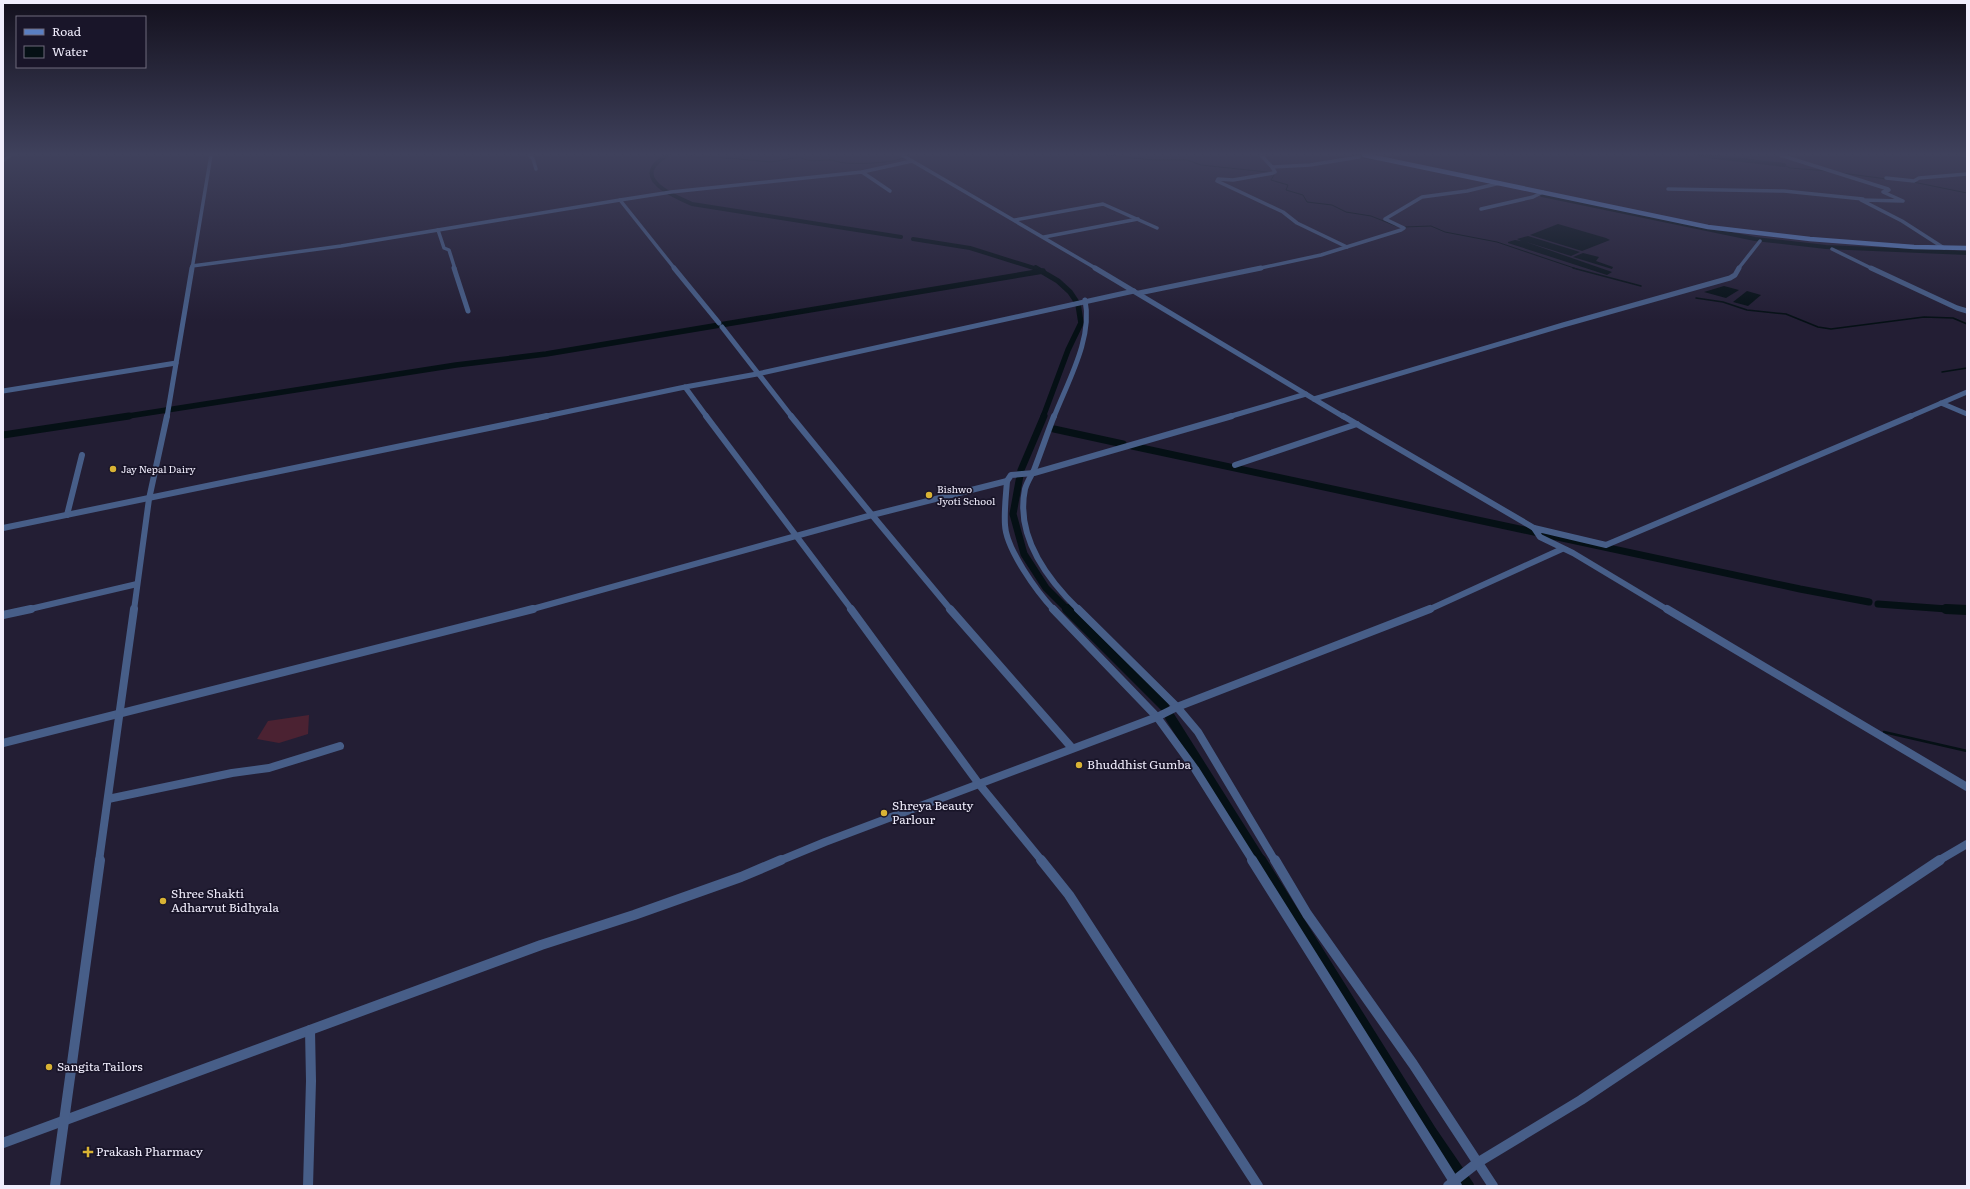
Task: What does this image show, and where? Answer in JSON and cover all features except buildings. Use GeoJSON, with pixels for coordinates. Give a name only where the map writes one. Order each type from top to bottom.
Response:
{"type":"FeatureCollection","features":[{"type":"Feature","properties":{"kind":"main road"},"geometry":{"type":"LineString","coordinates":[[1633,210],[1724,229],[1810,239],[1944,248],[1967,248]]}},
{"type":"Feature","properties":{"kind":"street"},"geometry":{"type":"LineString","coordinates":[[55,1186],[149,497],[168,410],[202,210]]}},
{"type":"Feature","properties":{"kind":"street"},"geometry":{"type":"LineString","coordinates":[[192,266],[438,230],[556,210]]}},
{"type":"Feature","properties":{"kind":"street"},"geometry":{"type":"LineString","coordinates":[[628,210],[721,325],[757,374],[872,515],[956,616],[1072,748]]}},
{"type":"Feature","properties":{"kind":"street"},"geometry":{"type":"LineString","coordinates":[[999,210],[1534,529],[1606,545],[1967,392]]}},
{"type":"Feature","properties":{"kind":"street"},"geometry":{"type":"LineString","coordinates":[[1015,220],[1068,210]]}},
{"type":"Feature","properties":{"kind":"street"},"geometry":{"type":"LineString","coordinates":[[1119,210],[1157,228]]}},
{"type":"Feature","properties":{"kind":"street"},"geometry":{"type":"LineString","coordinates":[[1280,210],[1297,223],[1347,247]]}},
{"type":"Feature","properties":{"kind":"street"},"geometry":{"type":"LineString","coordinates":[[3,528],[67,516],[144,500],[149,497],[685,387],[757,374],[1083,301],[1136,292],[1321,255],[1402,227],[1385,220],[1399,210]]}},
{"type":"Feature","properties":{"kind":"street"},"geometry":{"type":"LineString","coordinates":[[1880,210],[1902,221],[1944,248]]}},
{"type":"Feature","properties":{"kind":"street"},"geometry":{"type":"LineString","coordinates":[[1044,237],[1138,219]]}},
{"type":"Feature","properties":{"kind":"street"},"geometry":{"type":"LineString","coordinates":[[438,230],[444,248],[449,250],[468,311]]}},
{"type":"Feature","properties":{"kind":"street"},"geometry":{"type":"LineString","coordinates":[[1314,399],[1730,278],[1735,275],[1736,270],[1760,241]]}},
{"type":"Feature","properties":{"kind":"street"},"geometry":{"type":"LineString","coordinates":[[1832,249],[1957,308],[1967,311]]}},
{"type":"Feature","properties":{"kind":"street"},"geometry":{"type":"LineString","coordinates":[[1083,301],[1089,317],[1088,328],[1030,474],[1026,489],[1023,509],[1028,539],[1039,564],[1056,587],[1177,707],[1198,732],[1307,914],[1413,1064],[1475,1165],[1493,1186]]}},
{"type":"Feature","properties":{"kind":"street"},"geometry":{"type":"LineString","coordinates":[[1957,308],[1967,315]]}},
{"type":"Feature","properties":{"kind":"street"},"geometry":{"type":"LineString","coordinates":[[3,391],[176,363]]}},
{"type":"Feature","properties":{"kind":"street"},"geometry":{"type":"LineString","coordinates":[[685,387],[734,454],[798,536],[979,784],[1070,895],[1258,1186]]}},
{"type":"Feature","properties":{"kind":"street"},"geometry":{"type":"LineString","coordinates":[[1306,394],[1030,474],[1011,475],[1007,481],[1005,526],[1012,547],[1025,572],[1047,602],[1157,717],[1195,769],[1453,1185],[1475,1165],[1581,1100],[1924,870],[1967,844]]}},
{"type":"Feature","properties":{"kind":"street"},"geometry":{"type":"LineString","coordinates":[[1941,403],[1967,414]]}},
{"type":"Feature","properties":{"kind":"street"},"geometry":{"type":"LineString","coordinates":[[1235,465],[1357,424]]}},
{"type":"Feature","properties":{"kind":"street"},"geometry":{"type":"LineString","coordinates":[[67,516],[82,455]]}},
{"type":"Feature","properties":{"kind":"street"},"geometry":{"type":"LineString","coordinates":[[3,743],[480,623],[872,515],[1007,481]]}},
{"type":"Feature","properties":{"kind":"street"},"geometry":{"type":"LineString","coordinates":[[1534,529],[1540,537],[1573,553],[1967,788]]}},
{"type":"Feature","properties":{"kind":"street"},"geometry":{"type":"LineString","coordinates":[[3,1143],[541,945],[634,916],[741,878],[825,842],[1157,717],[1177,707],[1429,610],[1499,580],[1562,549]]}},
{"type":"Feature","properties":{"kind":"street"},"geometry":{"type":"LineString","coordinates":[[3,615],[137,584]]}},
{"type":"Feature","properties":{"kind":"street"},"geometry":{"type":"LineString","coordinates":[[108,799],[232,773],[269,768],[340,746]]}},
{"type":"Feature","properties":{"kind":"street"},"geometry":{"type":"LineString","coordinates":[[308,1186],[311,1081],[310,1030]]}},
{"type":"Feature","properties":{"kind":"shaded area"},"geometry":{"type":"Polygon","coordinates":[[[309,715],[308,734],[279,743],[257,739],[268,721],[309,715]]]}},
{"type":"Feature","properties":{"kind":"water"},"geometry":{"type":"Polygon","coordinates":[[[1558,224],[1610,240],[1582,251],[1530,235],[1558,224]]]}},
{"type":"Feature","properties":{"kind":"water"},"geometry":{"type":"Polygon","coordinates":[[[1528,236],[1580,252],[1571,256],[1523,241],[1612,272],[1607,275],[1508,243],[1515,240],[1521,241],[1517,239],[1528,236]]]}},
{"type":"Feature","properties":{"kind":"water"},"geometry":{"type":"Polygon","coordinates":[[[1583,253],[1599,257],[1596,261],[1613,267],[1612,269],[1573,257],[1583,253]]]}},
{"type":"Feature","properties":{"kind":"water"},"geometry":{"type":"Polygon","coordinates":[[[1724,286],[1739,290],[1726,298],[1704,292],[1724,286]]]}},
{"type":"Feature","properties":{"kind":"water"},"geometry":{"type":"Polygon","coordinates":[[[1747,291],[1761,295],[1748,306],[1733,302],[1747,291]]]}},
{"type":"Feature","properties":{"kind":"waterway"},"geometry":{"type":"LineString","coordinates":[[733,210],[901,237]]}},
{"type":"Feature","properties":{"kind":"waterway"},"geometry":{"type":"LineString","coordinates":[[1343,210],[1371,216],[1396,226]]}},
{"type":"Feature","properties":{"kind":"waterway"},"geometry":{"type":"LineString","coordinates":[[1617,210],[1755,239],[1826,247],[1967,253]]}},
{"type":"Feature","properties":{"kind":"waterway"},"geometry":{"type":"LineString","coordinates":[[1404,227],[1431,226],[1445,232],[1497,242],[1577,269]]}},
{"type":"Feature","properties":{"kind":"waterway"},"geometry":{"type":"LineString","coordinates":[[913,239],[970,248],[1037,269]]}},
{"type":"Feature","properties":{"kind":"waterway"},"geometry":{"type":"LineString","coordinates":[[1036,268],[1042,271]]}},
{"type":"Feature","properties":{"kind":"waterway"},"geometry":{"type":"LineString","coordinates":[[1573,268],[1641,286]]}},
{"type":"Feature","properties":{"kind":"waterway"},"geometry":{"type":"LineString","coordinates":[[122,417],[456,365],[546,354],[1042,271]]}},
{"type":"Feature","properties":{"kind":"waterway"},"geometry":{"type":"LineString","coordinates":[[1042,271],[1058,281],[1070,292],[1078,304],[1081,323],[1068,350],[1043,417]]}},
{"type":"Feature","properties":{"kind":"waterway"},"geometry":{"type":"LineString","coordinates":[[1696,298],[1723,302],[1747,310],[1786,314],[1818,327],[1831,329],[1924,317],[1953,318],[1967,324]]}},
{"type":"Feature","properties":{"kind":"waterway"},"geometry":{"type":"LineString","coordinates":[[1942,372],[1967,368]]}},
{"type":"Feature","properties":{"kind":"waterway"},"geometry":{"type":"LineString","coordinates":[[3,435],[129,416]]}},
{"type":"Feature","properties":{"kind":"waterway"},"geometry":{"type":"LineString","coordinates":[[1044,416],[1021,470],[1013,514],[1024,554],[1046,588],[1164,706]]}},
{"type":"Feature","properties":{"kind":"waterway"},"geometry":{"type":"LineString","coordinates":[[1054,429],[1123,444]]}},
{"type":"Feature","properties":{"kind":"waterway"},"geometry":{"type":"LineString","coordinates":[[1132,446],[1800,589],[1869,602]]}},
{"type":"Feature","properties":{"kind":"waterway"},"geometry":{"type":"LineString","coordinates":[[1878,604],[1949,609]]}},
{"type":"Feature","properties":{"kind":"waterway"},"geometry":{"type":"LineString","coordinates":[[1949,609],[1967,610]]}},
{"type":"Feature","properties":{"kind":"waterway"},"geometry":{"type":"LineString","coordinates":[[1949,609],[1961,610]]}},
{"type":"Feature","properties":{"kind":"waterway"},"geometry":{"type":"LineString","coordinates":[[1170,717],[1261,861]]}},
{"type":"Feature","properties":{"kind":"waterway"},"geometry":{"type":"LineString","coordinates":[[1884,732],[1967,751]]}},
{"type":"Feature","properties":{"kind":"waterway"},"geometry":{"type":"LineString","coordinates":[[1260,860],[1431,1132],[1468,1186]]}},
{"type":"Feature","properties":{"kind":"place","name":"Jay Nepal Dairy"},"geometry":{"type":"Point","coordinates":[113,469]}},
{"type":"Feature","properties":{"kind":"place","name":"Bishwo Jyoti School"},"geometry":{"type":"Point","coordinates":[929,495]}},
{"type":"Feature","properties":{"kind":"place","name":"Bhuddhist Gumba"},"geometry":{"type":"Point","coordinates":[1079,765]}},
{"type":"Feature","properties":{"kind":"place","name":"Shreya Beauty Parlour"},"geometry":{"type":"Point","coordinates":[884,813]}},
{"type":"Feature","properties":{"kind":"place","name":"Shree Shakti Adharvut Bidhyala"},"geometry":{"type":"Point","coordinates":[163,901]}},
{"type":"Feature","properties":{"kind":"place","name":"Sangita Tailors"},"geometry":{"type":"Point","coordinates":[49,1067]}},
{"type":"Feature","properties":{"kind":"place","name":"Prakash Pharmacy"},"geometry":{"type":"Point","coordinates":[88,1152]}}]}
